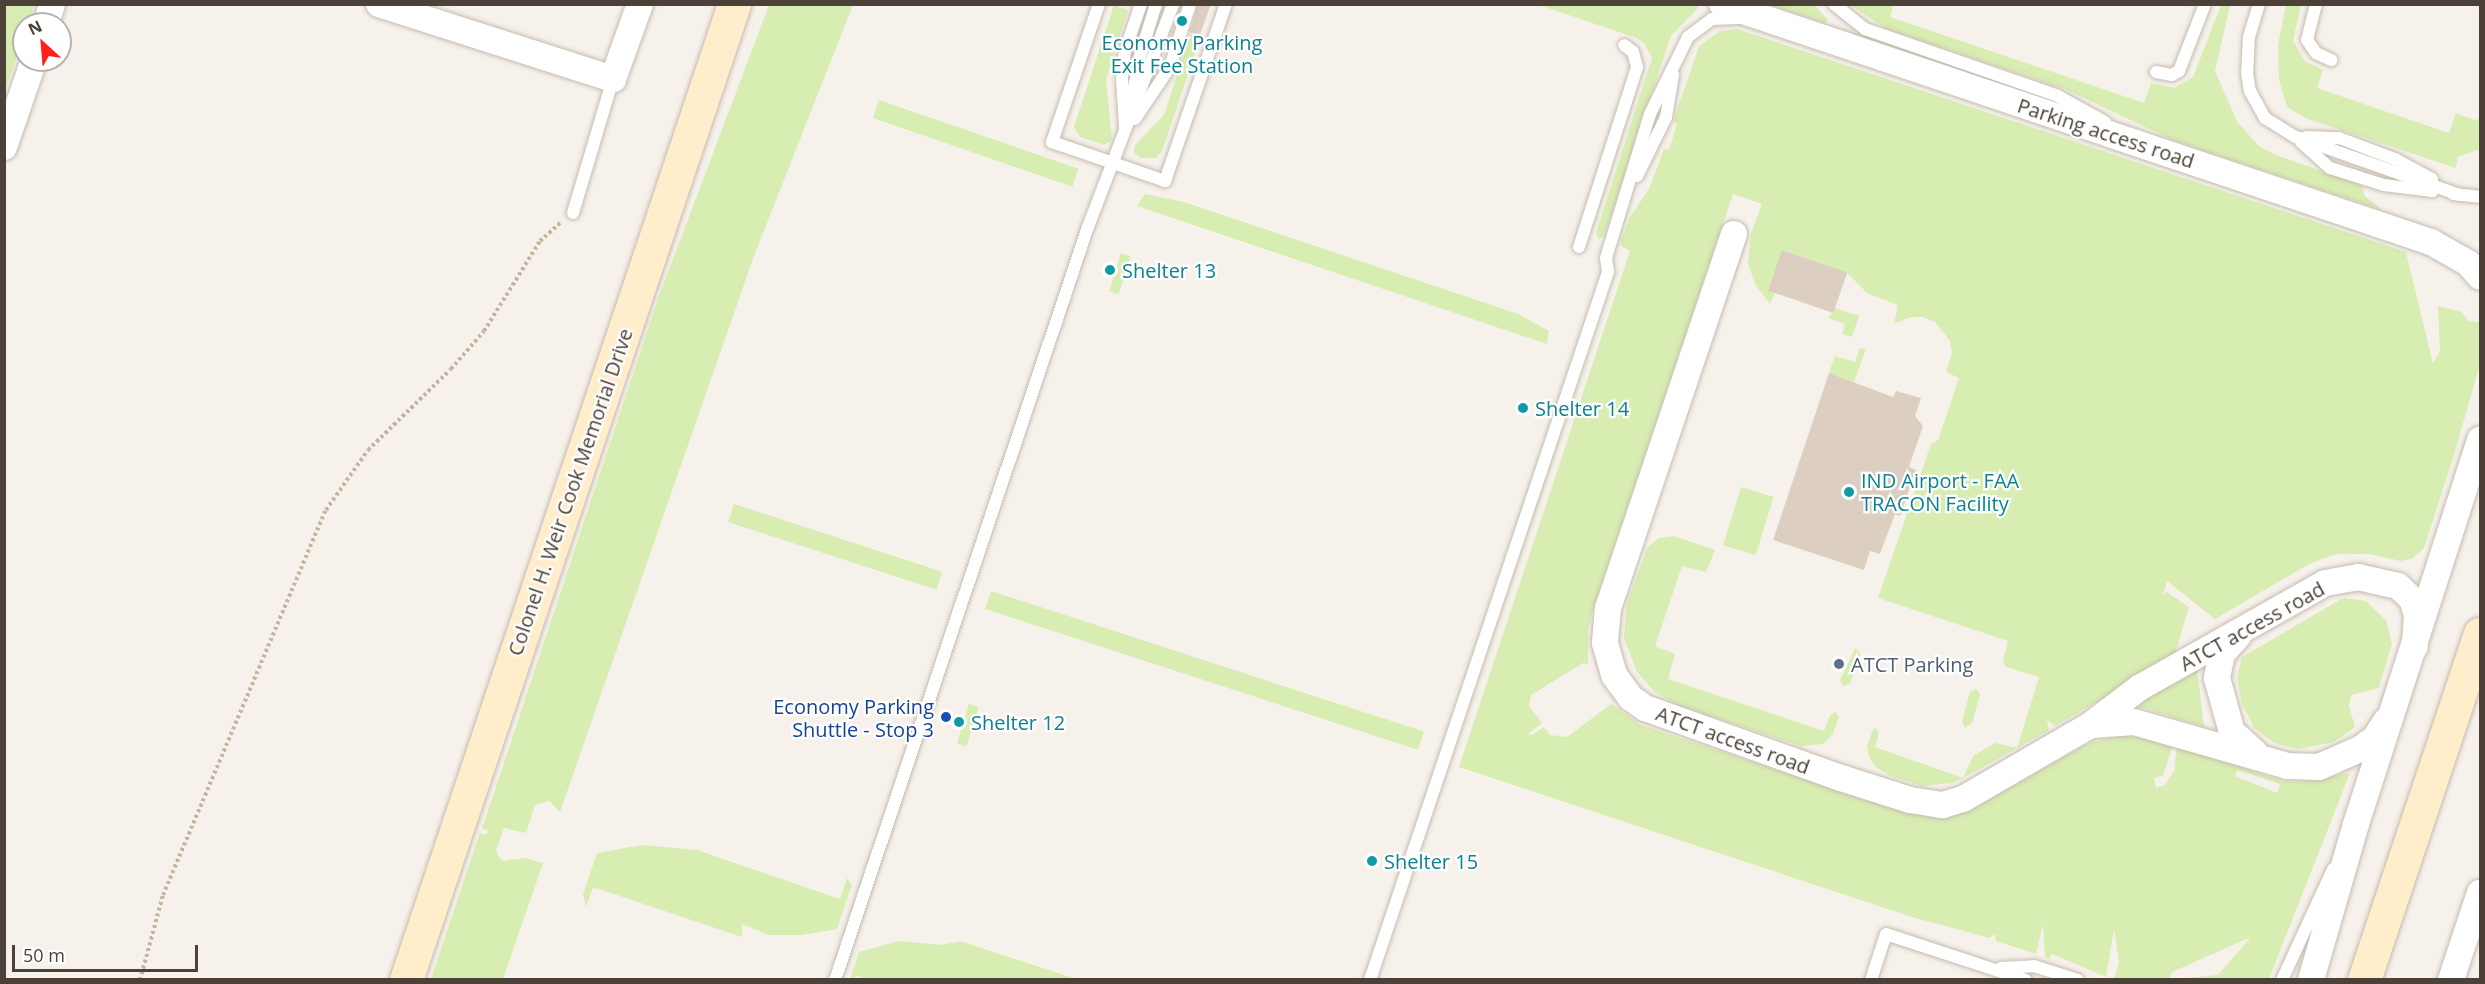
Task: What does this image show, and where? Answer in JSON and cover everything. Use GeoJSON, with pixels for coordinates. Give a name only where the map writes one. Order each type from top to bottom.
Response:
{"type":"FeatureCollection","features":[{"type":"Feature","properties":{"kind":"street"},"geometry":{"type":"LineString","coordinates":[[379,4],[613,79],[640,4]]}},
{"type":"Feature","properties":{"kind":"street","name":"Colonel H. Weir Cook Memorial Drive"},"geometry":{"type":"LineString","coordinates":[[406,980],[734,4]]}},
{"type":"Feature","properties":{"kind":"street","name":"Parking access road"},"geometry":{"type":"LineString","coordinates":[[1722,4],[2431,243],[2468,263],[2481,277]]}},
{"type":"Feature","properties":{"kind":"street"},"geometry":{"type":"LineString","coordinates":[[4,147],[30,72]]}},
{"type":"Feature","properties":{"kind":"street","name":"ATCT access road"},"geometry":{"type":"LineString","coordinates":[[1734,234],[1608,608],[1605,644],[1621,687],[1645,708],[1665,718],[1910,800],[1943,805],[1963,799],[2089,726],[2139,688],[2325,584],[2358,577],[2377,579],[2398,586],[2412,598],[2417,615],[2415,646]]}},
{"type":"Feature","properties":{"kind":"street"},"geometry":{"type":"LineString","coordinates":[[2311,980],[2356,824],[2481,439]]}},
{"type":"Feature","properties":{"kind":"street"},"geometry":{"type":"LineString","coordinates":[[2459,512],[2481,454]]}},
{"type":"Feature","properties":{"kind":"street"},"geometry":{"type":"LineString","coordinates":[[2252,625],[2222,654],[2217,678],[2232,732],[2263,758]]}},
{"type":"Feature","properties":{"kind":"street"},"geometry":{"type":"LineString","coordinates":[[2364,980],[2481,634]]}},
{"type":"Feature","properties":{"kind":"street","name":"ATCT access road"},"geometry":{"type":"LineString","coordinates":[[2089,726],[2134,722],[2287,766],[2319,767],[2341,759],[2375,738],[2394,708]]}},
{"type":"Feature","properties":{"kind":"street"},"geometry":{"type":"LineString","coordinates":[[2451,980],[2481,893]]}},
{"type":"Feature","properties":{"kind":"lane"},"geometry":{"type":"LineString","coordinates":[[1098,4],[1052,142],[1165,181],[1226,4]]}},
{"type":"Feature","properties":{"kind":"lane"},"geometry":{"type":"LineString","coordinates":[[1125,135],[1122,78],[1125,51],[1141,4]]}},
{"type":"Feature","properties":{"kind":"lane"},"geometry":{"type":"LineString","coordinates":[[1125,135],[1140,56],[1156,4]]}},
{"type":"Feature","properties":{"kind":"lane"},"geometry":{"type":"LineString","coordinates":[[835,980],[1088,227],[1125,135],[1173,4]]}},
{"type":"Feature","properties":{"kind":"lane"},"geometry":{"type":"LineString","coordinates":[[1125,135],[1170,67],[1190,4]]}},
{"type":"Feature","properties":{"kind":"lane"},"geometry":{"type":"LineString","coordinates":[[1834,4],[1865,29],[2058,96],[2150,148]]}},
{"type":"Feature","properties":{"kind":"lane"},"geometry":{"type":"LineString","coordinates":[[2156,72],[2172,75],[2179,70],[2205,4]]}},
{"type":"Feature","properties":{"kind":"lane"},"geometry":{"type":"LineString","coordinates":[[2259,4],[2247,52],[2250,91],[2265,118],[2296,137],[2331,168],[2384,185],[2481,197]]}},
{"type":"Feature","properties":{"kind":"lane"},"geometry":{"type":"LineString","coordinates":[[2316,4],[2307,40],[2316,53],[2331,60]]}},
{"type":"Feature","properties":{"kind":"lane"},"geometry":{"type":"LineString","coordinates":[[1370,980],[1608,272],[1606,258],[1632,184],[1650,114],[1676,59],[1694,30],[1721,17],[1821,38]]}},
{"type":"Feature","properties":{"kind":"lane"},"geometry":{"type":"LineString","coordinates":[[1579,247],[1637,67],[1633,52],[1624,45]]}},
{"type":"Feature","properties":{"kind":"lane"},"geometry":{"type":"LineString","coordinates":[[573,213],[613,79]]}},
{"type":"Feature","properties":{"kind":"lane"},"geometry":{"type":"LineString","coordinates":[[2296,137],[2339,138],[2395,159],[2460,195]]}},
{"type":"Feature","properties":{"kind":"lane"},"geometry":{"type":"LineString","coordinates":[[2282,980],[2304,924],[2356,824]]}},
{"type":"Feature","properties":{"kind":"lane"},"geometry":{"type":"LineString","coordinates":[[1871,980],[1886,934],[2026,980]]}},
{"type":"Feature","properties":{"kind":"lane"},"geometry":{"type":"LineString","coordinates":[[1994,969],[2034,966],[2078,980]]}},
{"type":"Feature","properties":{"kind":"lane"},"geometry":{"type":"LineString","coordinates":[[1994,969],[2007,980]]}},
{"type":"Feature","properties":{"kind":"path"},"geometry":{"type":"LineString","coordinates":[[140,980],[163,896],[326,510],[368,450],[451,369],[484,331],[540,241],[573,213]]}},
{"type":"Feature","properties":{"kind":"green space"},"geometry":{"type":"Polygon","coordinates":[[[1696,4],[1698,8],[1671,36],[1604,236],[1598,239],[1596,233],[1652,58],[1643,42],[1634,37],[1539,5],[1696,4]]]}},
{"type":"Feature","properties":{"kind":"green space"},"geometry":{"type":"Polygon","coordinates":[[[4,5],[34,5],[32,12],[12,12],[12,70],[5,91],[4,5]]]}},
{"type":"Feature","properties":{"kind":"green space"},"geometry":{"type":"Polygon","coordinates":[[[769,5],[853,5],[754,256],[560,812],[549,801],[535,805],[526,833],[504,828],[496,850],[503,861],[525,858],[543,863],[503,979],[431,979],[480,833],[487,835],[488,830],[482,829],[659,296],[769,5]]]}},
{"type":"Feature","properties":{"kind":"green space"},"geometry":{"type":"Polygon","coordinates":[[[1114,5],[1128,10],[1106,80],[1112,140],[1104,145],[1080,137],[1074,127],[1114,5]]]}},
{"type":"Feature","properties":{"kind":"green space"},"geometry":{"type":"Polygon","coordinates":[[[1770,5],[1814,5],[1828,20],[1825,23],[1770,5]]]}},
{"type":"Feature","properties":{"kind":"green space"},"geometry":{"type":"Polygon","coordinates":[[[1851,5],[1893,5],[1890,17],[2144,103],[2151,83],[2174,88],[2193,77],[2221,5],[2230,5],[2215,71],[2238,123],[2260,147],[2276,155],[2363,186],[2364,195],[2382,210],[2175,141],[2065,89],[1886,29],[1851,5]]]}},
{"type":"Feature","properties":{"kind":"green space"},"geometry":{"type":"Polygon","coordinates":[[[2286,5],[2301,5],[2293,41],[2305,61],[2323,70],[2317,88],[2449,133],[2456,113],[2477,121],[2480,113],[2480,149],[2458,157],[2456,168],[2308,119],[2287,107],[2279,80],[2278,45],[2286,5]]]}},
{"type":"Feature","properties":{"kind":"green space"},"geometry":{"type":"Polygon","coordinates":[[[1737,29],[2406,252],[2433,364],[2440,350],[2438,306],[2462,312],[2468,321],[2480,322],[2480,364],[2424,548],[2413,558],[2401,561],[2369,554],[2336,554],[2309,564],[2215,619],[2167,581],[2163,594],[2167,592],[2189,607],[2174,657],[2055,726],[2047,720],[2049,730],[2017,748],[2039,677],[2006,667],[2003,661],[2008,641],[1878,598],[1931,444],[1938,440],[1959,378],[1946,372],[1952,353],[1950,341],[1935,322],[1923,317],[1911,317],[1894,324],[1898,305],[1867,293],[1847,273],[1783,250],[1768,290],[1775,293],[1770,304],[1755,284],[1748,263],[1751,233],[1762,204],[1733,194],[1594,606],[1588,630],[1588,665],[1583,663],[1531,695],[1529,706],[1542,723],[1528,734],[1532,735],[1544,727],[1550,735],[1567,737],[1611,704],[1641,725],[1903,812],[1935,818],[1971,809],[2089,743],[2125,735],[2173,744],[2163,776],[2154,778],[2156,788],[2165,785],[2174,771],[2177,745],[2282,781],[2304,782],[2350,773],[2269,979],[2177,979],[2218,975],[2251,937],[2172,972],[2169,979],[2114,979],[2119,963],[2114,929],[2106,977],[2052,954],[2049,959],[2045,957],[2043,924],[2036,954],[1996,941],[1995,934],[1990,938],[1912,917],[1459,767],[1630,251],[1621,246],[1621,241],[1630,217],[1649,189],[1664,149],[1669,150],[1677,123],[1673,122],[1699,46],[1720,31],[1737,29]],[[2237,770],[2235,776],[2277,793],[2280,784],[2237,770]]]}},
{"type":"Feature","properties":{"kind":"green space"},"geometry":{"type":"Polygon","coordinates":[[[1191,32],[1201,36],[1162,151],[1156,158],[1141,158],[1134,153],[1135,145],[1164,115],[1191,32]]]}},
{"type":"Feature","properties":{"kind":"green space"},"geometry":{"type":"Polygon","coordinates":[[[879,100],[1079,169],[1072,187],[873,118],[879,100]]]}},
{"type":"Feature","properties":{"kind":"green space"},"geometry":{"type":"Polygon","coordinates":[[[1145,194],[1184,202],[1518,314],[1549,331],[1547,344],[1137,206],[1145,194]]]}},
{"type":"Feature","properties":{"kind":"green space"},"geometry":{"type":"Polygon","coordinates":[[[1121,253],[1131,256],[1119,294],[1109,291],[1121,253]]]}},
{"type":"Feature","properties":{"kind":"green space"},"geometry":{"type":"Polygon","coordinates":[[[1835,308],[1859,316],[1852,337],[1842,334],[1845,324],[1828,318],[1835,308]]]}},
{"type":"Feature","properties":{"kind":"green space"},"geometry":{"type":"Polygon","coordinates":[[[1860,348],[1866,349],[1854,382],[1829,373],[1835,356],[1855,362],[1860,348]]]}},
{"type":"Feature","properties":{"kind":"green space"},"geometry":{"type":"Polygon","coordinates":[[[1741,487],[1774,497],[1756,555],[1723,545],[1741,487]]]}},
{"type":"Feature","properties":{"kind":"green space"},"geometry":{"type":"Polygon","coordinates":[[[734,504],[942,572],[936,590],[728,522],[734,504]]]}},
{"type":"Feature","properties":{"kind":"green space"},"geometry":{"type":"Polygon","coordinates":[[[1674,536],[1715,550],[1706,572],[1682,566],[1655,646],[1675,654],[1668,679],[1824,731],[1831,714],[1836,712],[1839,717],[1833,734],[1823,744],[1800,746],[1677,705],[1655,692],[1637,672],[1624,638],[1627,603],[1648,547],[1659,538],[1674,536]]]}},
{"type":"Feature","properties":{"kind":"green space"},"geometry":{"type":"Polygon","coordinates":[[[991,591],[1424,732],[1418,750],[985,609],[991,591]]]}},
{"type":"Feature","properties":{"kind":"green space"},"geometry":{"type":"Polygon","coordinates":[[[2343,598],[2366,601],[2386,620],[2392,644],[2379,688],[2351,695],[2349,706],[2355,727],[2334,742],[2298,749],[2274,743],[2254,728],[2242,704],[2237,677],[2242,657],[2343,598]]]}},
{"type":"Feature","properties":{"kind":"green space"},"geometry":{"type":"Polygon","coordinates":[[[1855,648],[1861,654],[1850,683],[1843,686],[1840,680],[1855,648]]]}},
{"type":"Feature","properties":{"kind":"green space"},"geometry":{"type":"Polygon","coordinates":[[[2197,668],[2204,727],[2138,706],[2137,703],[2197,668]]]}},
{"type":"Feature","properties":{"kind":"green space"},"geometry":{"type":"Polygon","coordinates":[[[1976,689],[1980,694],[1972,723],[1965,728],[1962,721],[1970,692],[1976,689]]]}},
{"type":"Feature","properties":{"kind":"green space"},"geometry":{"type":"Polygon","coordinates":[[[969,704],[979,707],[967,746],[957,743],[969,704]]]}},
{"type":"Feature","properties":{"kind":"green space"},"geometry":{"type":"Polygon","coordinates":[[[1874,728],[1879,732],[1875,747],[1963,778],[1953,783],[1922,786],[1893,777],[1877,768],[1869,757],[1867,745],[1874,728]]]}},
{"type":"Feature","properties":{"kind":"green space"},"geometry":{"type":"Polygon","coordinates":[[[1995,743],[2017,748],[1963,778],[1973,756],[1995,743]]]}},
{"type":"Feature","properties":{"kind":"green space"},"geometry":{"type":"Polygon","coordinates":[[[642,845],[697,850],[840,899],[847,878],[852,885],[837,929],[802,935],[769,935],[742,924],[742,937],[593,887],[586,907],[583,894],[597,853],[642,845]]]}},
{"type":"Feature","properties":{"kind":"green space"},"geometry":{"type":"Polygon","coordinates":[[[899,941],[943,945],[960,941],[1076,979],[870,980],[858,976],[850,979],[859,952],[899,941]]]}},
{"type":"Feature","properties":{"kind":"building"},"geometry":{"type":"Polygon","coordinates":[[[1198,4],[1211,4],[1200,35],[1190,32],[1198,4]]]}},
{"type":"Feature","properties":{"kind":"building"},"geometry":{"type":"Polygon","coordinates":[[[1782,250],[1847,272],[1833,313],[1768,291],[1782,250]]]}},
{"type":"Feature","properties":{"kind":"building","name":"IND Airport - FAA TRACON Facility"},"geometry":{"type":"Polygon","coordinates":[[[1829,373],[1893,397],[1896,391],[1921,398],[1915,416],[1923,426],[1909,467],[1916,470],[1900,516],[1895,514],[1880,554],[1870,551],[1864,570],[1773,540],[1829,373]]]}},
{"type":"Feature","properties":{"kind":"place","name":"Economy Parking Exit Fee Station"},"geometry":{"type":"Point","coordinates":[1182,21]}},
{"type":"Feature","properties":{"kind":"place","name":"Shelter 13"},"geometry":{"type":"Point","coordinates":[1110,270]}},
{"type":"Feature","properties":{"kind":"place","name":"Shelter 14"},"geometry":{"type":"Point","coordinates":[1523,408]}},
{"type":"Feature","properties":{"kind":"place","name":"IND Airport - FAA TRACON Facility"},"geometry":{"type":"Point","coordinates":[1849,492]}},
{"type":"Feature","properties":{"kind":"place","name":"ATCT Parking"},"geometry":{"type":"Point","coordinates":[1839,664]}},
{"type":"Feature","properties":{"kind":"place","name":"Economy Parking Shuttle - Stop 3"},"geometry":{"type":"Point","coordinates":[946,717]}},
{"type":"Feature","properties":{"kind":"place","name":"Shelter 12"},"geometry":{"type":"Point","coordinates":[959,722]}},
{"type":"Feature","properties":{"kind":"place","name":"Shelter 15"},"geometry":{"type":"Point","coordinates":[1372,861]}}]}
